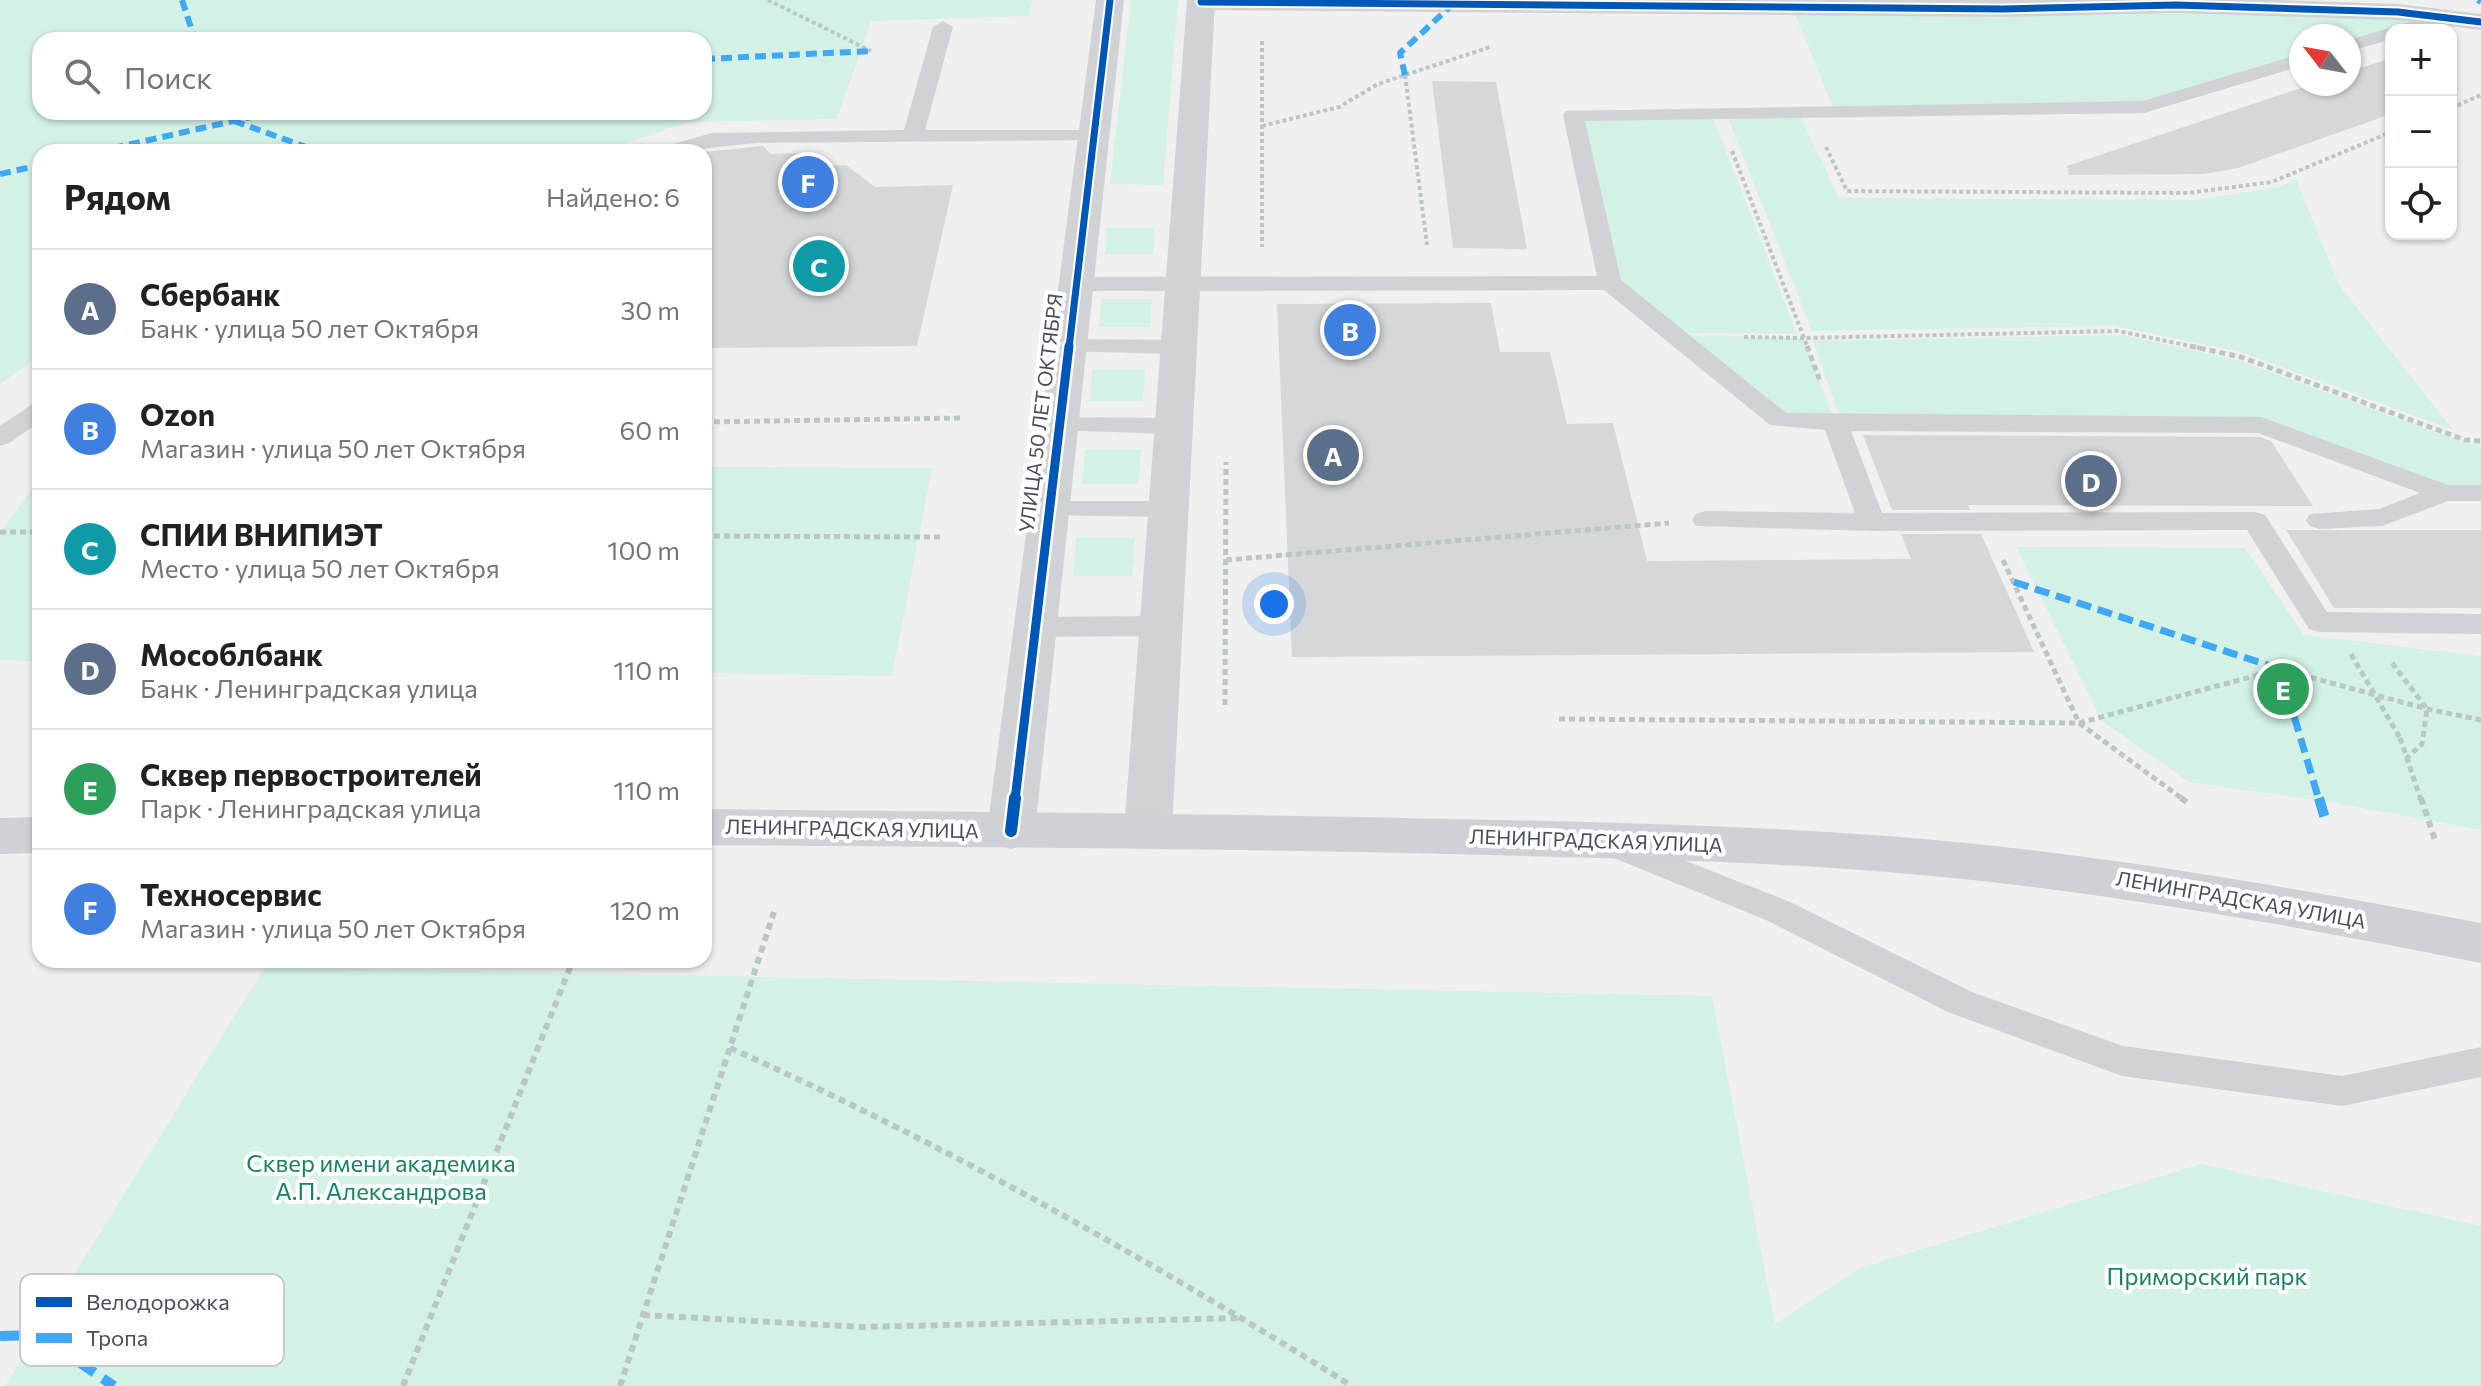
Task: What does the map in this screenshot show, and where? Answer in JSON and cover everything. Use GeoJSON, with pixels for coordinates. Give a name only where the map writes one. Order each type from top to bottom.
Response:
{"type":"FeatureCollection","features":[{"type":"Feature","properties":{"kind":"main road","name":"ЛЕНИНГРАДСКАЯ УЛИЦА"},"geometry":{"type":"LineString","coordinates":[[712,827],[1148,831],[1602,840],[1887,854],[2102,877],[2335,915],[2481,943]]}},
{"type":"Feature","properties":{"kind":"main road"},"geometry":{"type":"LineString","coordinates":[[0,836],[32,835]]}},
{"type":"Feature","properties":{"kind":"street","name":"УЛИЦА 50 ЛЕТ ОКТЯБРЯ"},"geometry":{"type":"LineString","coordinates":[[1011,831],[1110,0]]}},
{"type":"Feature","properties":{"kind":"street"},"geometry":{"type":"LineString","coordinates":[[1148,831],[1201,1],[1535,5],[2180,2],[2393,19],[2443,18],[2481,22]]}},
{"type":"Feature","properties":{"kind":"lane"},"geometry":{"type":"LineString","coordinates":[[2361,39],[2393,19]]}},
{"type":"Feature","properties":{"kind":"lane"},"geometry":{"type":"LineString","coordinates":[[913,136],[943,27]]}},
{"type":"Feature","properties":{"kind":"lane"},"geometry":{"type":"LineString","coordinates":[[2289,64],[2144,107],[1573,115],[1610,283],[1779,420],[1835,423],[2261,425],[2445,493],[2481,493]]}},
{"type":"Feature","properties":{"kind":"lane"},"geometry":{"type":"LineString","coordinates":[[696,144],[712,139],[1093,136]]}},
{"type":"Feature","properties":{"kind":"lane"},"geometry":{"type":"LineString","coordinates":[[1075,284],[1610,283]]}},
{"type":"Feature","properties":{"kind":"lane"},"geometry":{"type":"LineString","coordinates":[[1068,346],[1178,347]]}},
{"type":"Feature","properties":{"kind":"lane"},"geometry":{"type":"LineString","coordinates":[[0,438],[32,416]]}},
{"type":"Feature","properties":{"kind":"lane"},"geometry":{"type":"LineString","coordinates":[[1835,423],[1872,522]]}},
{"type":"Feature","properties":{"kind":"lane"},"geometry":{"type":"LineString","coordinates":[[1060,425],[1174,426]]}},
{"type":"Feature","properties":{"kind":"lane"},"geometry":{"type":"LineString","coordinates":[[2320,520],[2382,517],[2445,493]]}},
{"type":"Feature","properties":{"kind":"lane"},"geometry":{"type":"LineString","coordinates":[[1048,509],[1167,509]]}},
{"type":"Feature","properties":{"kind":"lane"},"geometry":{"type":"LineString","coordinates":[[1706,520],[2268,521],[2319,622],[2481,624]]}},
{"type":"Feature","properties":{"kind":"lane"},"geometry":{"type":"LineString","coordinates":[[1033,627],[1159,626]]}},
{"type":"Feature","properties":{"kind":"lane"},"geometry":{"type":"LineString","coordinates":[[1602,840],[1778,911],[1960,1002],[2122,1061],[2342,1091],[2481,1062]]}},
{"type":"Feature","properties":{"kind":"path"},"geometry":{"type":"LineString","coordinates":[[768,0],[871,51]]}},
{"type":"Feature","properties":{"kind":"path"},"geometry":{"type":"LineString","coordinates":[[1243,284],[1262,256],[1263,2]]}},
{"type":"Feature","properties":{"kind":"path"},"geometry":{"type":"LineString","coordinates":[[1262,126],[1339,107],[1378,84],[1538,31],[1535,5]]}},
{"type":"Feature","properties":{"kind":"path"},"geometry":{"type":"LineString","coordinates":[[1405,75],[1432,284]]}},
{"type":"Feature","properties":{"kind":"path"},"geometry":{"type":"LineString","coordinates":[[2457,105],[2481,95]]}},
{"type":"Feature","properties":{"kind":"path"},"geometry":{"type":"LineString","coordinates":[[1810,112],[1847,191],[2188,193],[2272,182],[2385,135]]}},
{"type":"Feature","properties":{"kind":"path"},"geometry":{"type":"LineString","coordinates":[[1717,113],[1835,423]]}},
{"type":"Feature","properties":{"kind":"path"},"geometry":{"type":"LineString","coordinates":[[1674,335],[1804,338],[2118,331],[2241,357],[2465,440],[2481,441]]}},
{"type":"Feature","properties":{"kind":"path"},"geometry":{"type":"LineString","coordinates":[[712,422],[963,418]]}},
{"type":"Feature","properties":{"kind":"path"},"geometry":{"type":"LineString","coordinates":[[1225,705],[1226,448]]}},
{"type":"Feature","properties":{"kind":"path"},"geometry":{"type":"LineString","coordinates":[[1226,560],[1706,520]]}},
{"type":"Feature","properties":{"kind":"path"},"geometry":{"type":"LineString","coordinates":[[1986,522],[2079,723],[2188,803]]}},
{"type":"Feature","properties":{"kind":"path"},"geometry":{"type":"LineString","coordinates":[[0,532],[32,532]]}},
{"type":"Feature","properties":{"kind":"path"},"geometry":{"type":"LineString","coordinates":[[712,536],[941,537]]}},
{"type":"Feature","properties":{"kind":"path"},"geometry":{"type":"LineString","coordinates":[[2351,654],[2400,738],[2436,843]]}},
{"type":"Feature","properties":{"kind":"path"},"geometry":{"type":"LineString","coordinates":[[2386,656],[2427,709],[2422,744],[2406,759]]}},
{"type":"Feature","properties":{"kind":"path"},"geometry":{"type":"LineString","coordinates":[[1559,719],[2079,723],[2280,669],[2427,709],[2481,720]]}},
{"type":"Feature","properties":{"kind":"path"},"geometry":{"type":"LineString","coordinates":[[620,1386],[774,912]]}},
{"type":"Feature","properties":{"kind":"path"},"geometry":{"type":"LineString","coordinates":[[403,1386],[570,968]]}},
{"type":"Feature","properties":{"kind":"path"},"geometry":{"type":"LineString","coordinates":[[730,1048],[853,1104],[1089,1226],[1352,1386]]}},
{"type":"Feature","properties":{"kind":"path"},"geometry":{"type":"LineString","coordinates":[[643,1315],[863,1327],[1244,1318]]}},
{"type":"Feature","properties":{"kind":"green space"},"geometry":{"type":"Polygon","coordinates":[[[0,0],[1033,0],[1028,16],[871,21],[837,119],[688,122],[624,144],[32,144],[32,362],[0,384],[0,0]]]}},
{"type":"Feature","properties":{"kind":"green space"},"geometry":{"type":"Polygon","coordinates":[[[1131,0],[1178,0],[1163,185],[1110,184],[1131,0]]]}},
{"type":"Feature","properties":{"kind":"green space"},"geometry":{"type":"Polygon","coordinates":[[[2175,10],[2426,19],[2409,24],[2385,24],[2385,31],[2361,38],[2361,24],[2289,24],[2289,60],[2139,104],[1833,107],[1795,14],[2175,10]]]}},
{"type":"Feature","properties":{"kind":"green space"},"geometry":{"type":"Polygon","coordinates":[[[1712,115],[1797,334],[1675,333],[1615,283],[1579,118],[1712,115]]]}},
{"type":"Feature","properties":{"kind":"green space"},"geometry":{"type":"Polygon","coordinates":[[[1728,118],[1801,118],[1839,198],[2195,200],[2278,187],[2296,179],[2339,285],[2453,430],[2241,352],[2115,326],[1812,331],[1728,118]]]}},
{"type":"Feature","properties":{"kind":"green space"},"geometry":{"type":"Polygon","coordinates":[[[1107,228],[1155,228],[1153,254],[1105,254],[1107,228]]]}},
{"type":"Feature","properties":{"kind":"green space"},"geometry":{"type":"Polygon","coordinates":[[[1101,299],[1152,299],[1150,327],[1099,327],[1101,299]]]}},
{"type":"Feature","properties":{"kind":"green space"},"geometry":{"type":"Polygon","coordinates":[[[1674,335],[1804,338],[1835,423],[1779,420],[1674,335]]]}},
{"type":"Feature","properties":{"kind":"green space"},"geometry":{"type":"Polygon","coordinates":[[[2122,335],[2238,360],[2465,443],[2481,445],[2481,488],[2446,489],[2265,421],[1841,420],[1813,341],[2122,335]]]}},
{"type":"Feature","properties":{"kind":"green space"},"geometry":{"type":"Polygon","coordinates":[[[1092,370],[1145,370],[1143,401],[1090,401],[1092,370]]]}},
{"type":"Feature","properties":{"kind":"green space"},"geometry":{"type":"Polygon","coordinates":[[[1085,450],[1141,450],[1138,484],[1082,484],[1085,450]]]}},
{"type":"Feature","properties":{"kind":"green space"},"geometry":{"type":"Polygon","coordinates":[[[712,467],[932,468],[892,676],[712,673],[712,467]]]}},
{"type":"Feature","properties":{"kind":"green space"},"geometry":{"type":"Polygon","coordinates":[[[32,488],[32,661],[0,660],[0,534],[32,488]]]}},
{"type":"Feature","properties":{"kind":"green space"},"geometry":{"type":"Polygon","coordinates":[[[1076,538],[1135,538],[1132,576],[1073,576],[1076,538]]]}},
{"type":"Feature","properties":{"kind":"green space"},"geometry":{"type":"Polygon","coordinates":[[[2016,547],[2245,548],[2304,635],[2481,656],[2481,830],[2324,801],[2189,782],[2102,721],[2016,547]]]}},
{"type":"Feature","properties":{"kind":"green space","name":"Сквер имени академика А.П. Александрова"},"geometry":{"type":"Polygon","coordinates":[[[264,968],[1712,996],[1775,1324],[1860,1268],[2201,1164],[2481,1226],[2481,1386],[5,1386],[20,1362],[20,1366],[284,1366],[284,1274],[74,1274],[264,968]]]}},
{"type":"Feature","properties":{"kind":"building"},"geometry":{"type":"Polygon","coordinates":[[[2385,60],[2385,116],[2238,168],[2204,174],[2069,175],[2067,166],[2289,92],[2289,96],[2361,96],[2361,68],[2385,60]]]}},
{"type":"Feature","properties":{"kind":"building"},"geometry":{"type":"Polygon","coordinates":[[[1432,81],[1496,82],[1527,249],[1453,248],[1432,81]]]}},
{"type":"Feature","properties":{"kind":"building"},"geometry":{"type":"Polygon","coordinates":[[[763,146],[771,154],[799,153],[814,167],[846,165],[875,187],[953,185],[917,346],[712,348],[712,151],[763,146]]]}},
{"type":"Feature","properties":{"kind":"building"},"geometry":{"type":"Polygon","coordinates":[[[1491,303],[1500,352],[1550,352],[1567,424],[1613,423],[1647,561],[1911,559],[1901,534],[1981,534],[2034,652],[1292,657],[1277,304],[1491,303]]]}},
{"type":"Feature","properties":{"kind":"building"},"geometry":{"type":"Polygon","coordinates":[[[1863,435],[2259,437],[2271,441],[2313,506],[1968,505],[1970,510],[1892,510],[1863,435]]]}},
{"type":"Feature","properties":{"kind":"building"},"geometry":{"type":"Polygon","coordinates":[[[2286,530],[2481,530],[2481,608],[2334,608],[2286,530]]]}},
{"type":"Feature","properties":{"kind":"marked path"},"geometry":{"type":"LineString","coordinates":[[182,0],[192,32]]}},
{"type":"Feature","properties":{"kind":"marked path"},"geometry":{"type":"LineString","coordinates":[[1405,75],[1400,53],[1453,4]]}},
{"type":"Feature","properties":{"kind":"marked path"},"geometry":{"type":"LineString","coordinates":[[712,59],[871,51]]}},
{"type":"Feature","properties":{"kind":"marked path"},"geometry":{"type":"LineString","coordinates":[[131,144],[238,120]]}},
{"type":"Feature","properties":{"kind":"marked path"},"geometry":{"type":"LineString","coordinates":[[234,121],[298,144]]}},
{"type":"Feature","properties":{"kind":"marked path"},"geometry":{"type":"LineString","coordinates":[[0,174],[32,167]]}},
{"type":"Feature","properties":{"kind":"marked path"},"geometry":{"type":"LineString","coordinates":[[2014,582],[2280,669],[2326,822]]}},
{"type":"Feature","properties":{"kind":"marked path"},"geometry":{"type":"LineString","coordinates":[[0,1336],[20,1335]]}},
{"type":"Feature","properties":{"kind":"marked path"},"geometry":{"type":"LineString","coordinates":[[85,1366],[114,1386]]}},
{"type":"Feature","properties":{"kind":"cycle path"},"geometry":{"type":"LineString","coordinates":[[1011,831],[1110,0]]}},
{"type":"Feature","properties":{"kind":"cycle path"},"geometry":{"type":"LineString","coordinates":[[1201,2],[2003,9],[2176,5],[2398,12],[2481,22]]}},
{"type":"Feature","properties":{"kind":"place","name":"Техносервис"},"geometry":{"type":"Point","coordinates":[808,182]}},
{"type":"Feature","properties":{"kind":"place","name":"СПИИ ВНИПИЭТ"},"geometry":{"type":"Point","coordinates":[819,266]}},
{"type":"Feature","properties":{"kind":"place","name":"Ozon"},"geometry":{"type":"Point","coordinates":[1350,330]}},
{"type":"Feature","properties":{"kind":"place","name":"Сбербанк"},"geometry":{"type":"Point","coordinates":[1333,455]}},
{"type":"Feature","properties":{"kind":"place","name":"Мособлбанк"},"geometry":{"type":"Point","coordinates":[2091,481]}},
{"type":"Feature","properties":{"kind":"place","name":"Сквер первостроителей"},"geometry":{"type":"Point","coordinates":[2283,689]}},
{"type":"Feature","properties":{"kind":"park label","name":"Приморский парк"},"geometry":{"type":"Point","coordinates":[2207,1277]}}]}
